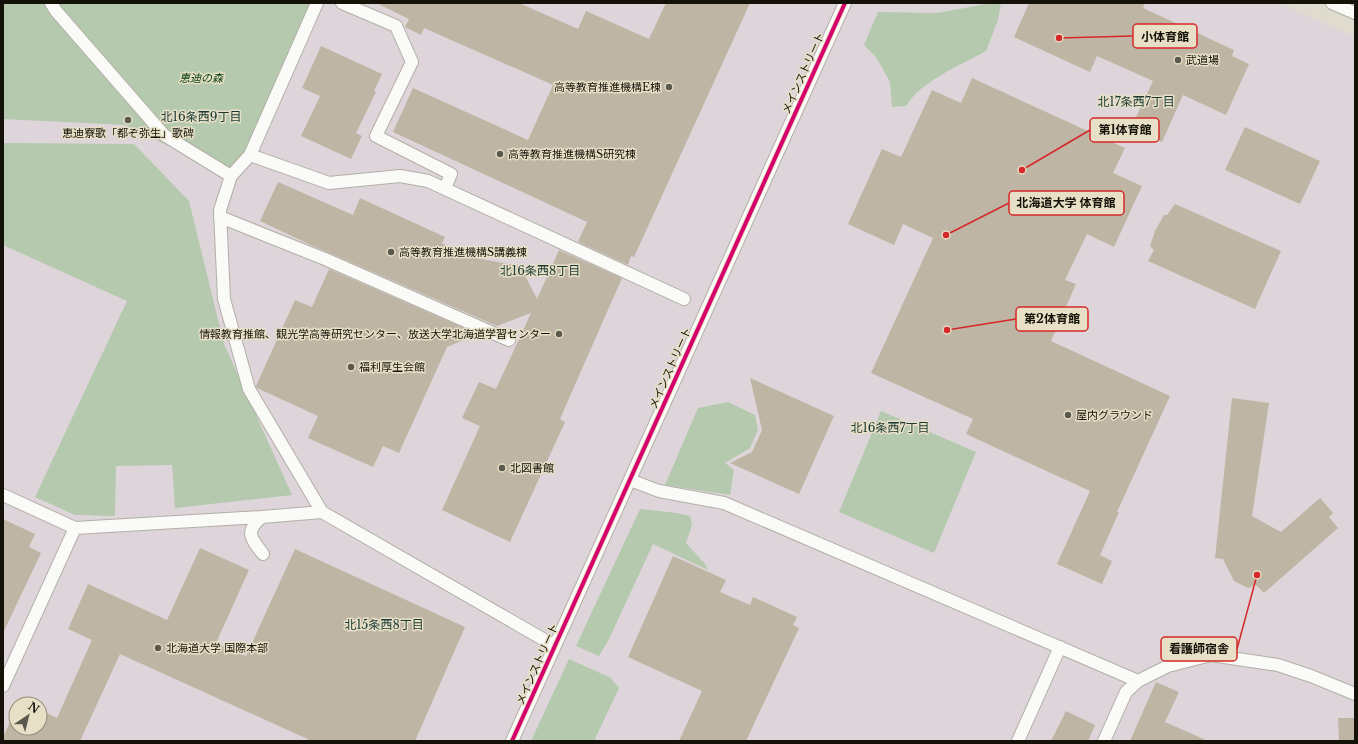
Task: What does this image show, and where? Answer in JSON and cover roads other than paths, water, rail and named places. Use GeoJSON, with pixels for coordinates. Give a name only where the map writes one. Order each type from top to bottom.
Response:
{"type":"FeatureCollection","features":[{"type":"Feature","properties":{"kind":"lane"},"geometry":{"type":"LineString","coordinates":[[51,3],[164,135],[231,176]]}},
{"type":"Feature","properties":{"kind":"lane"},"geometry":{"type":"LineString","coordinates":[[317,3],[250,155],[231,176],[220,210],[224,299],[249,389],[322,512],[555,646]]}},
{"type":"Feature","properties":{"kind":"lane"},"geometry":{"type":"LineString","coordinates":[[342,3],[396,26],[412,62],[376,136],[451,174],[445,188]]}},
{"type":"Feature","properties":{"kind":"lane","name":"メインストリート"},"geometry":{"type":"LineString","coordinates":[[512,741],[845,3]]}},
{"type":"Feature","properties":{"kind":"lane"},"geometry":{"type":"LineString","coordinates":[[1332,3],[1355,13]]}},
{"type":"Feature","properties":{"kind":"lane"},"geometry":{"type":"LineString","coordinates":[[250,155],[329,183],[400,176],[428,181],[684,299]]}},
{"type":"Feature","properties":{"kind":"lane"},"geometry":{"type":"LineString","coordinates":[[220,218],[324,259],[509,340]]}},
{"type":"Feature","properties":{"kind":"lane"},"geometry":{"type":"LineString","coordinates":[[630,480],[659,490],[724,503],[1138,681]]}},
{"type":"Feature","properties":{"kind":"lane"},"geometry":{"type":"LineString","coordinates":[[3,495],[75,528],[322,512]]}},
{"type":"Feature","properties":{"kind":"lane"},"geometry":{"type":"LineString","coordinates":[[262,517],[254,524],[251,534],[253,542],[263,554]]}},
{"type":"Feature","properties":{"kind":"lane"},"geometry":{"type":"LineString","coordinates":[[3,686],[75,528]]}},
{"type":"Feature","properties":{"kind":"lane"},"geometry":{"type":"LineString","coordinates":[[1018,741],[1060,648]]}},
{"type":"Feature","properties":{"kind":"lane"},"geometry":{"type":"LineString","coordinates":[[1104,741],[1126,692],[1138,681],[1168,666],[1210,655],[1278,665],[1311,676],[1355,694]]}},
{"type":"Feature","properties":{"kind":"place","name":"小体育館"},"geometry":{"type":"Point","coordinates":[1059,38]}},
{"type":"Feature","properties":{"kind":"place","name":"武道場"},"geometry":{"type":"Point","coordinates":[1178,60]}},
{"type":"Feature","properties":{"kind":"place","name":"高等教育推進機構E棟"},"geometry":{"type":"Point","coordinates":[669,87]}},
{"type":"Feature","properties":{"kind":"place","name":"恵迪寮歌「都ぞ弥生」歌碑"},"geometry":{"type":"Point","coordinates":[128,120]}},
{"type":"Feature","properties":{"kind":"place","name":"高等教育推進機構S研究棟"},"geometry":{"type":"Point","coordinates":[500,154]}},
{"type":"Feature","properties":{"kind":"place","name":"第1体育館"},"geometry":{"type":"Point","coordinates":[1022,170]}},
{"type":"Feature","properties":{"kind":"place","name":"北海道大学 体育館"},"geometry":{"type":"Point","coordinates":[946,235]}},
{"type":"Feature","properties":{"kind":"place","name":"高等教育推進機構S講義棟"},"geometry":{"type":"Point","coordinates":[391,252]}},
{"type":"Feature","properties":{"kind":"place","name":"第2体育館"},"geometry":{"type":"Point","coordinates":[947,330]}},
{"type":"Feature","properties":{"kind":"place","name":"情報教育推館、観光学高等研究センター、放送大学北海道学習センター"},"geometry":{"type":"Point","coordinates":[559,334]}},
{"type":"Feature","properties":{"kind":"place","name":"福利厚生会館"},"geometry":{"type":"Point","coordinates":[351,367]}},
{"type":"Feature","properties":{"kind":"place","name":"屋内グラウンド"},"geometry":{"type":"Point","coordinates":[1068,415]}},
{"type":"Feature","properties":{"kind":"place","name":"北図書館"},"geometry":{"type":"Point","coordinates":[502,468]}},
{"type":"Feature","properties":{"kind":"place","name":"看護師宿舎"},"geometry":{"type":"Point","coordinates":[1257,575]}},
{"type":"Feature","properties":{"kind":"place","name":"北海道大学 国際本部"},"geometry":{"type":"Point","coordinates":[158,648]}},
{"type":"Feature","properties":{"kind":"district","name":"北17条西7丁目"},"geometry":{"type":"Point","coordinates":[1136,101]}},
{"type":"Feature","properties":{"kind":"district","name":"北16条西9丁目"},"geometry":{"type":"Point","coordinates":[201,116]}},
{"type":"Feature","properties":{"kind":"district","name":"北16条西8丁目"},"geometry":{"type":"Point","coordinates":[540,270]}},
{"type":"Feature","properties":{"kind":"district","name":"北16条西7丁目"},"geometry":{"type":"Point","coordinates":[890,427]}},
{"type":"Feature","properties":{"kind":"district","name":"北15条西8丁目"},"geometry":{"type":"Point","coordinates":[384,624]}},
{"type":"Feature","properties":{"kind":"park label","name":"恵迪の森"},"geometry":{"type":"Point","coordinates":[201,78]}}]}
